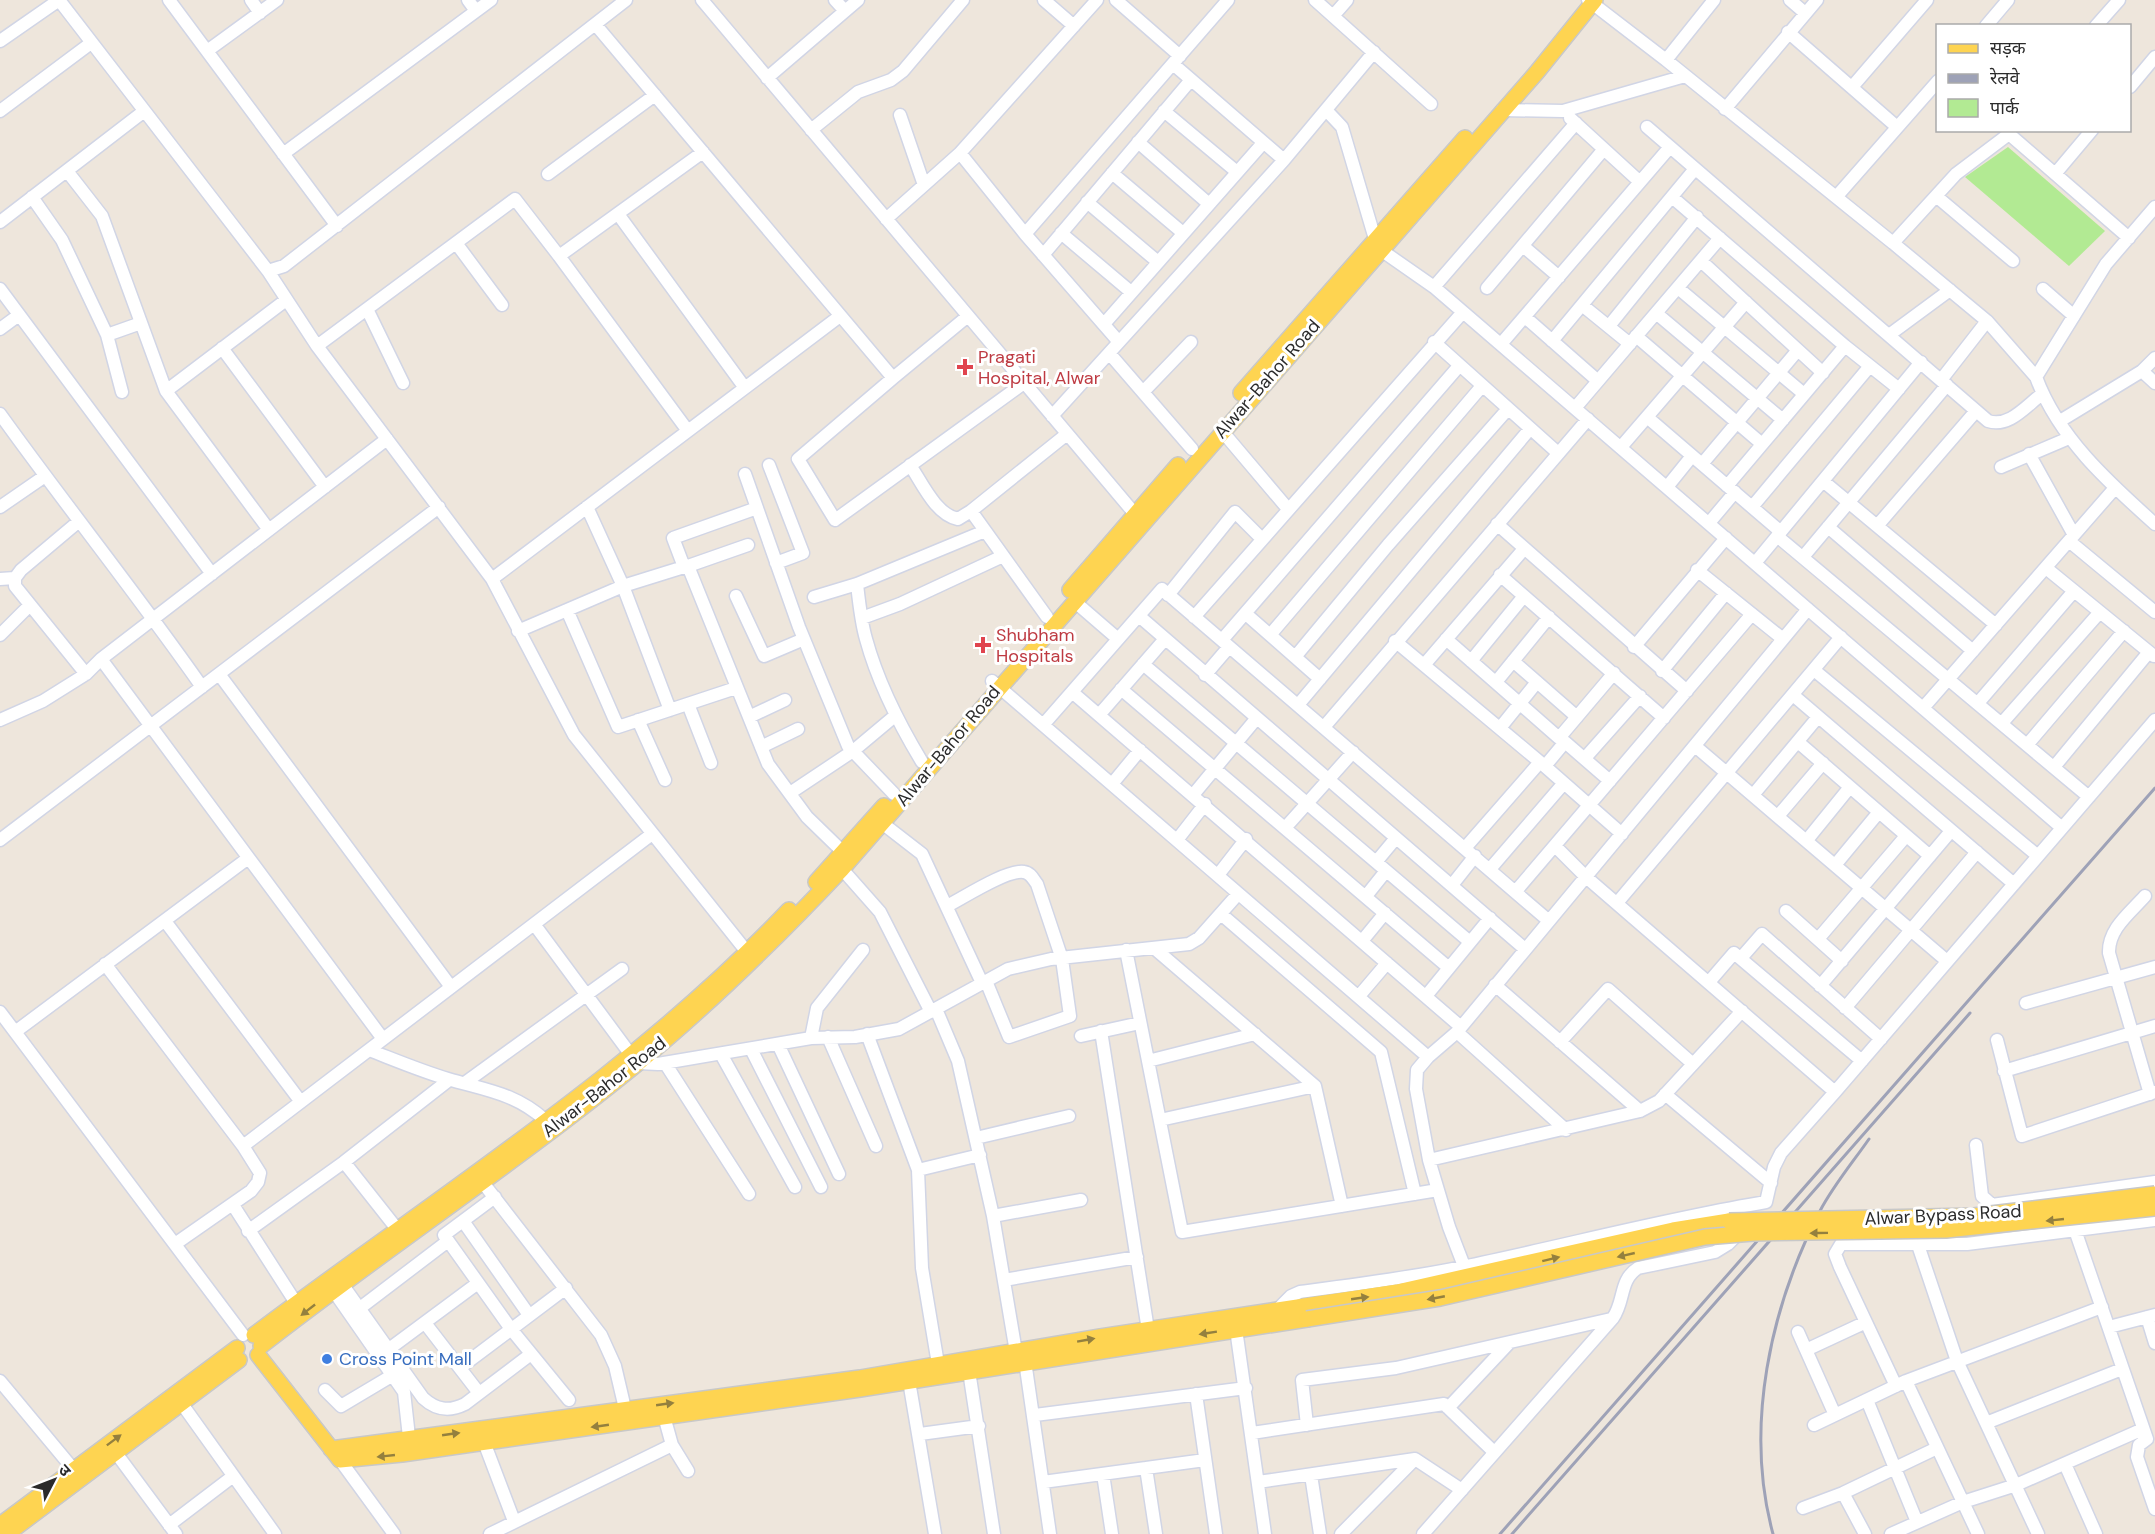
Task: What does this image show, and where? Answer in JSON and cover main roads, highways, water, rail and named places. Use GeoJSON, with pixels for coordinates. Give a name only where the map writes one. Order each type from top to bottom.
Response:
{"type":"FeatureCollection","features":[{"type":"Feature","properties":{"kind":"main road","name":"Alwar-Bahor Road"},"geometry":{"type":"LineString","coordinates":[[250,1346],[296,1303],[397,1229],[478,1176],[545,1120],[634,1059],[747,952],[843,852],[922,762],[1074,601],[1192,449],[1502,110],[1590,1]]}},
{"type":"Feature","properties":{"kind":"main road","name":"Alwar-Bahor Road"},"geometry":{"type":"LineString","coordinates":[[250,1346],[337,1287],[478,1176],[634,1059],[739,975],[842,869],[882,823],[1047,617],[1222,431],[1378,244],[1590,1]]}},
{"type":"Feature","properties":{"kind":"main road","name":"Alwar Bypass Road"},"geometry":{"type":"LineString","coordinates":[[1305,1312],[1432,1286],[1673,1230],[1729,1221],[1953,1217],[2057,1208],[2155,1194]]}},
{"type":"Feature","properties":{"kind":"main road"},"geometry":{"type":"LineString","coordinates":[[250,1346],[335,1455],[484,1442],[626,1415],[664,1416],[938,1364],[1020,1359],[1236,1329],[1305,1312],[1440,1298],[1705,1237],[1753,1233],[1946,1230],[2155,1208]]}},
{"type":"Feature","properties":{"kind":"main road"},"geometry":{"type":"LineString","coordinates":[[410,1447],[754,1398],[909,1381],[969,1371],[1148,1330],[1278,1310],[1305,1312]]}},
{"type":"Feature","properties":{"kind":"main road"},"geometry":{"type":"LineString","coordinates":[[7,1534],[182,1404],[250,1346]]}},
{"type":"Feature","properties":{"kind":"main road"},"geometry":{"type":"LineString","coordinates":[[0,1525],[250,1346]]}},
{"type":"Feature","properties":{"kind":"railway"},"geometry":{"type":"LineString","coordinates":[[1500,1534],[2155,788]]}},
{"type":"Feature","properties":{"kind":"railway"},"geometry":{"type":"LineString","coordinates":[[1512,1534],[1970,1013]]}},
{"type":"Feature","properties":{"kind":"railway"},"geometry":{"type":"LineString","coordinates":[[1773,1534],[1765,1493],[1761,1452],[1762,1410],[1767,1369],[1776,1328],[1787,1287],[1820,1211],[1869,1139]]}},
{"type":"Feature","properties":{"kind":"place","name":"Pragati Hospital, Alwar"},"geometry":{"type":"Point","coordinates":[965,367]}},
{"type":"Feature","properties":{"kind":"place","name":"Shubham Hospitals"},"geometry":{"type":"Point","coordinates":[983,645]}},
{"type":"Feature","properties":{"kind":"place","name":"Cross Point Mall"},"geometry":{"type":"Point","coordinates":[327,1359]}}]}
